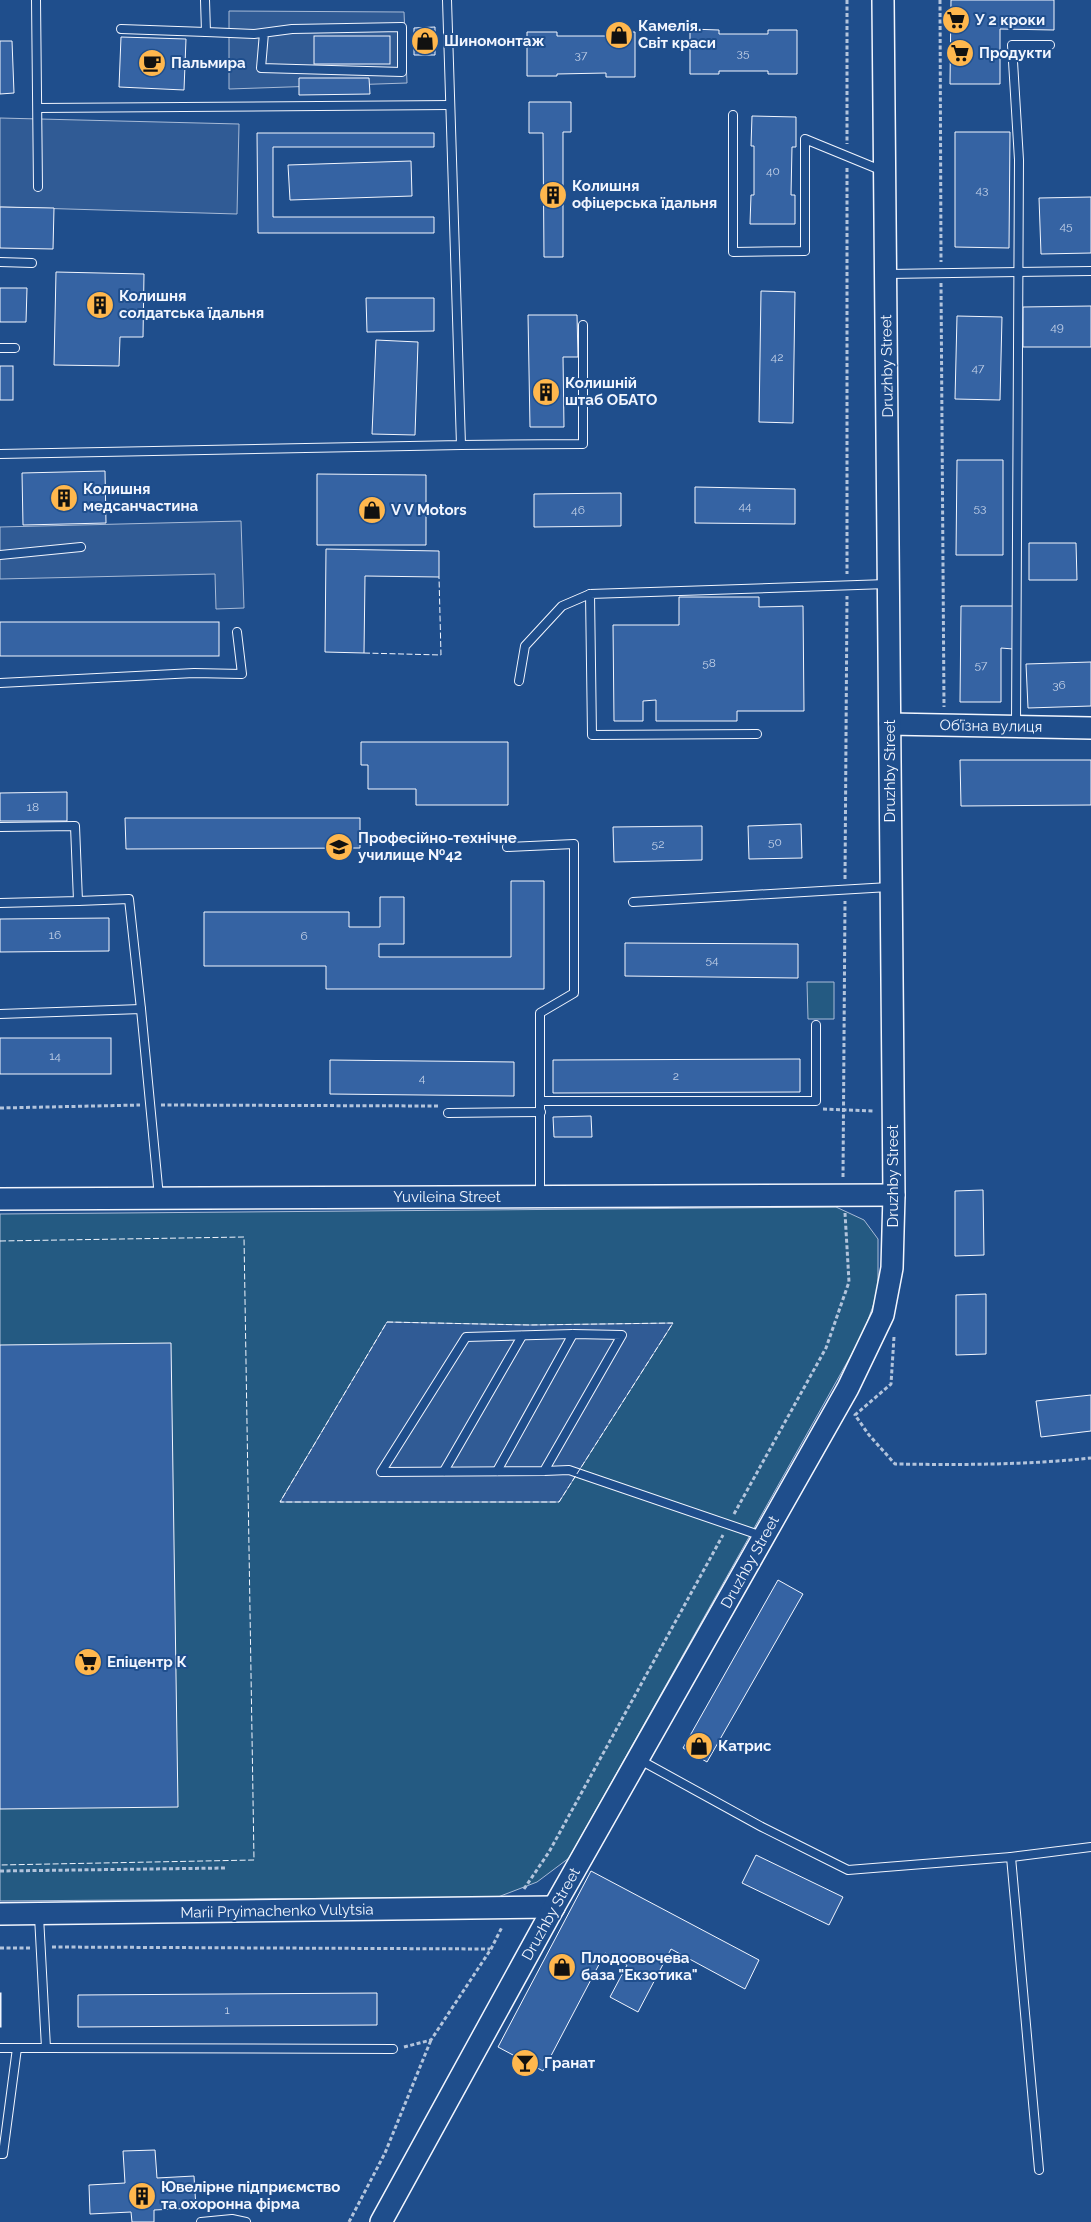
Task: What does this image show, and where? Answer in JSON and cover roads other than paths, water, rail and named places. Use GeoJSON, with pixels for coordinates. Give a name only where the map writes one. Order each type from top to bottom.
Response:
{"type":"FeatureCollection","features":[{"type":"Feature","properties":{"kind":"street","name":"Druzhby Street"},"geometry":{"type":"LineString","coordinates":[[381,2222],[554,1907],[848,1388],[883,1315],[892,1268],[894,1195],[883,0]]}},
{"type":"Feature","properties":{"kind":"street","name":"Об’їзна вулиця"},"geometry":{"type":"LineString","coordinates":[[890,724],[1091,728]]}},
{"type":"Feature","properties":{"kind":"street","name":"Yuvileina Street"},"geometry":{"type":"LineString","coordinates":[[0,1199],[894,1195]]}},
{"type":"Feature","properties":{"kind":"street","name":"Marii Pryimachenko Vulytsia"},"geometry":{"type":"LineString","coordinates":[[0,1914],[554,1907]]}},
{"type":"Feature","properties":{"kind":"lane"},"geometry":{"type":"LineString","coordinates":[[36,0],[38,187]]}},
{"type":"Feature","properties":{"kind":"lane"},"geometry":{"type":"LineString","coordinates":[[205,0],[206,32]]}},
{"type":"Feature","properties":{"kind":"lane"},"geometry":{"type":"LineString","coordinates":[[447,0],[461,445]]}},
{"type":"Feature","properties":{"kind":"lane"},"geometry":{"type":"LineString","coordinates":[[121,29],[264,33],[292,29],[402,27],[402,72],[261,68],[264,33]]}},
{"type":"Feature","properties":{"kind":"lane"},"geometry":{"type":"LineString","coordinates":[[1016,726],[1018,160],[1012,45],[1050,45]]}},
{"type":"Feature","properties":{"kind":"lane"},"geometry":{"type":"LineString","coordinates":[[38,108],[450,105]]}},
{"type":"Feature","properties":{"kind":"lane"},"geometry":{"type":"LineString","coordinates":[[733,115],[733,252],[806,251],[805,139],[885,172]]}},
{"type":"Feature","properties":{"kind":"lane"},"geometry":{"type":"LineString","coordinates":[[0,262],[32,263]]}},
{"type":"Feature","properties":{"kind":"lane"},"geometry":{"type":"LineString","coordinates":[[886,274],[1018,274],[1091,271]]}},
{"type":"Feature","properties":{"kind":"lane"},"geometry":{"type":"LineString","coordinates":[[0,454],[583,444],[583,325]]}},
{"type":"Feature","properties":{"kind":"lane"},"geometry":{"type":"LineString","coordinates":[[0,348],[16,348]]}},
{"type":"Feature","properties":{"kind":"lane"},"geometry":{"type":"LineString","coordinates":[[0,556],[81,547]]}},
{"type":"Feature","properties":{"kind":"lane"},"geometry":{"type":"LineString","coordinates":[[519,681],[524,646],[562,606],[590,594],[889,584]]}},
{"type":"Feature","properties":{"kind":"lane"},"geometry":{"type":"LineString","coordinates":[[590,594],[592,735],[758,734]]}},
{"type":"Feature","properties":{"kind":"lane"},"geometry":{"type":"LineString","coordinates":[[0,683],[194,672],[242,674],[237,632]]}},
{"type":"Feature","properties":{"kind":"lane"},"geometry":{"type":"LineString","coordinates":[[0,826],[75,826],[78,901]]}},
{"type":"Feature","properties":{"kind":"lane"},"geometry":{"type":"LineString","coordinates":[[507,847],[574,844],[574,992],[540,1013],[540,1197]]}},
{"type":"Feature","properties":{"kind":"lane"},"geometry":{"type":"LineString","coordinates":[[634,902],[891,886]]}},
{"type":"Feature","properties":{"kind":"lane"},"geometry":{"type":"LineString","coordinates":[[0,903],[128,899],[141,1009],[159,1198]]}},
{"type":"Feature","properties":{"kind":"lane"},"geometry":{"type":"LineString","coordinates":[[0,1014],[141,1009]]}},
{"type":"Feature","properties":{"kind":"lane"},"geometry":{"type":"LineString","coordinates":[[540,1101],[816,1101],[816,1025]]}},
{"type":"Feature","properties":{"kind":"lane"},"geometry":{"type":"LineString","coordinates":[[446,1110],[541,1112]]}},
{"type":"Feature","properties":{"kind":"lane"},"geometry":{"type":"LineString","coordinates":[[497,1471],[574,1334]]}},
{"type":"Feature","properties":{"kind":"lane"},"geometry":{"type":"LineString","coordinates":[[544,1471],[622,1334],[466,1337],[381,1472],[544,1471],[569,1470],[764,1537]]}},
{"type":"Feature","properties":{"kind":"lane"},"geometry":{"type":"LineString","coordinates":[[444,1471],[522,1336]]}},
{"type":"Feature","properties":{"kind":"lane"},"geometry":{"type":"LineString","coordinates":[[638,1759],[762,1827],[848,1870],[1011,1857],[1091,1847]]}},
{"type":"Feature","properties":{"kind":"lane"},"geometry":{"type":"LineString","coordinates":[[1011,1857],[1039,2170]]}},
{"type":"Feature","properties":{"kind":"lane"},"geometry":{"type":"LineString","coordinates":[[39,1913],[46,2048]]}},
{"type":"Feature","properties":{"kind":"lane"},"geometry":{"type":"LineString","coordinates":[[0,2048],[394,2050]]}},
{"type":"Feature","properties":{"kind":"lane"},"geometry":{"type":"LineString","coordinates":[[1,2156],[17,2048]]}},
{"type":"Feature","properties":{"kind":"lane"},"geometry":{"type":"LineString","coordinates":[[201,2222],[232,2219],[246,2222]]}},
{"type":"Feature","properties":{"kind":"place","name":"У 2 кроки"},"geometry":{"type":"Point","coordinates":[956,20]}},
{"type":"Feature","properties":{"kind":"place","name":"Камелія. Світ краси"},"geometry":{"type":"Point","coordinates":[619,35]}},
{"type":"Feature","properties":{"kind":"place","name":"Шиномонтаж"},"geometry":{"type":"Point","coordinates":[425,41]}},
{"type":"Feature","properties":{"kind":"place","name":"Продукти"},"geometry":{"type":"Point","coordinates":[960,53]}},
{"type":"Feature","properties":{"kind":"place","name":"Пальмира"},"geometry":{"type":"Point","coordinates":[152,63]}},
{"type":"Feature","properties":{"kind":"place","name":"Колишня офіцерська їдальня"},"geometry":{"type":"Point","coordinates":[553,195]}},
{"type":"Feature","properties":{"kind":"place","name":"Колишня солдатська їдальня"},"geometry":{"type":"Point","coordinates":[100,305]}},
{"type":"Feature","properties":{"kind":"place","name":"Колишній штаб ОБАТО"},"geometry":{"type":"Point","coordinates":[546,392]}},
{"type":"Feature","properties":{"kind":"place","name":"Колишня медсанчастина"},"geometry":{"type":"Point","coordinates":[64,498]}},
{"type":"Feature","properties":{"kind":"place","name":"V V Motors"},"geometry":{"type":"Point","coordinates":[372,510]}},
{"type":"Feature","properties":{"kind":"place","name":"Професійно-технічне училище №42"},"geometry":{"type":"Point","coordinates":[339,847]}},
{"type":"Feature","properties":{"kind":"place","name":"Епіцентр К"},"geometry":{"type":"Point","coordinates":[88,1662]}},
{"type":"Feature","properties":{"kind":"place","name":"Катрис"},"geometry":{"type":"Point","coordinates":[699,1746]}},
{"type":"Feature","properties":{"kind":"place","name":"Плодоовочева база \"Екзотика\""},"geometry":{"type":"Point","coordinates":[562,1967]}},
{"type":"Feature","properties":{"kind":"place","name":"Гранат"},"geometry":{"type":"Point","coordinates":[525,2063]}},
{"type":"Feature","properties":{"kind":"place","name":"Ювелірне підприємство та охоронна фірма"},"geometry":{"type":"Point","coordinates":[142,2196]}}]}
